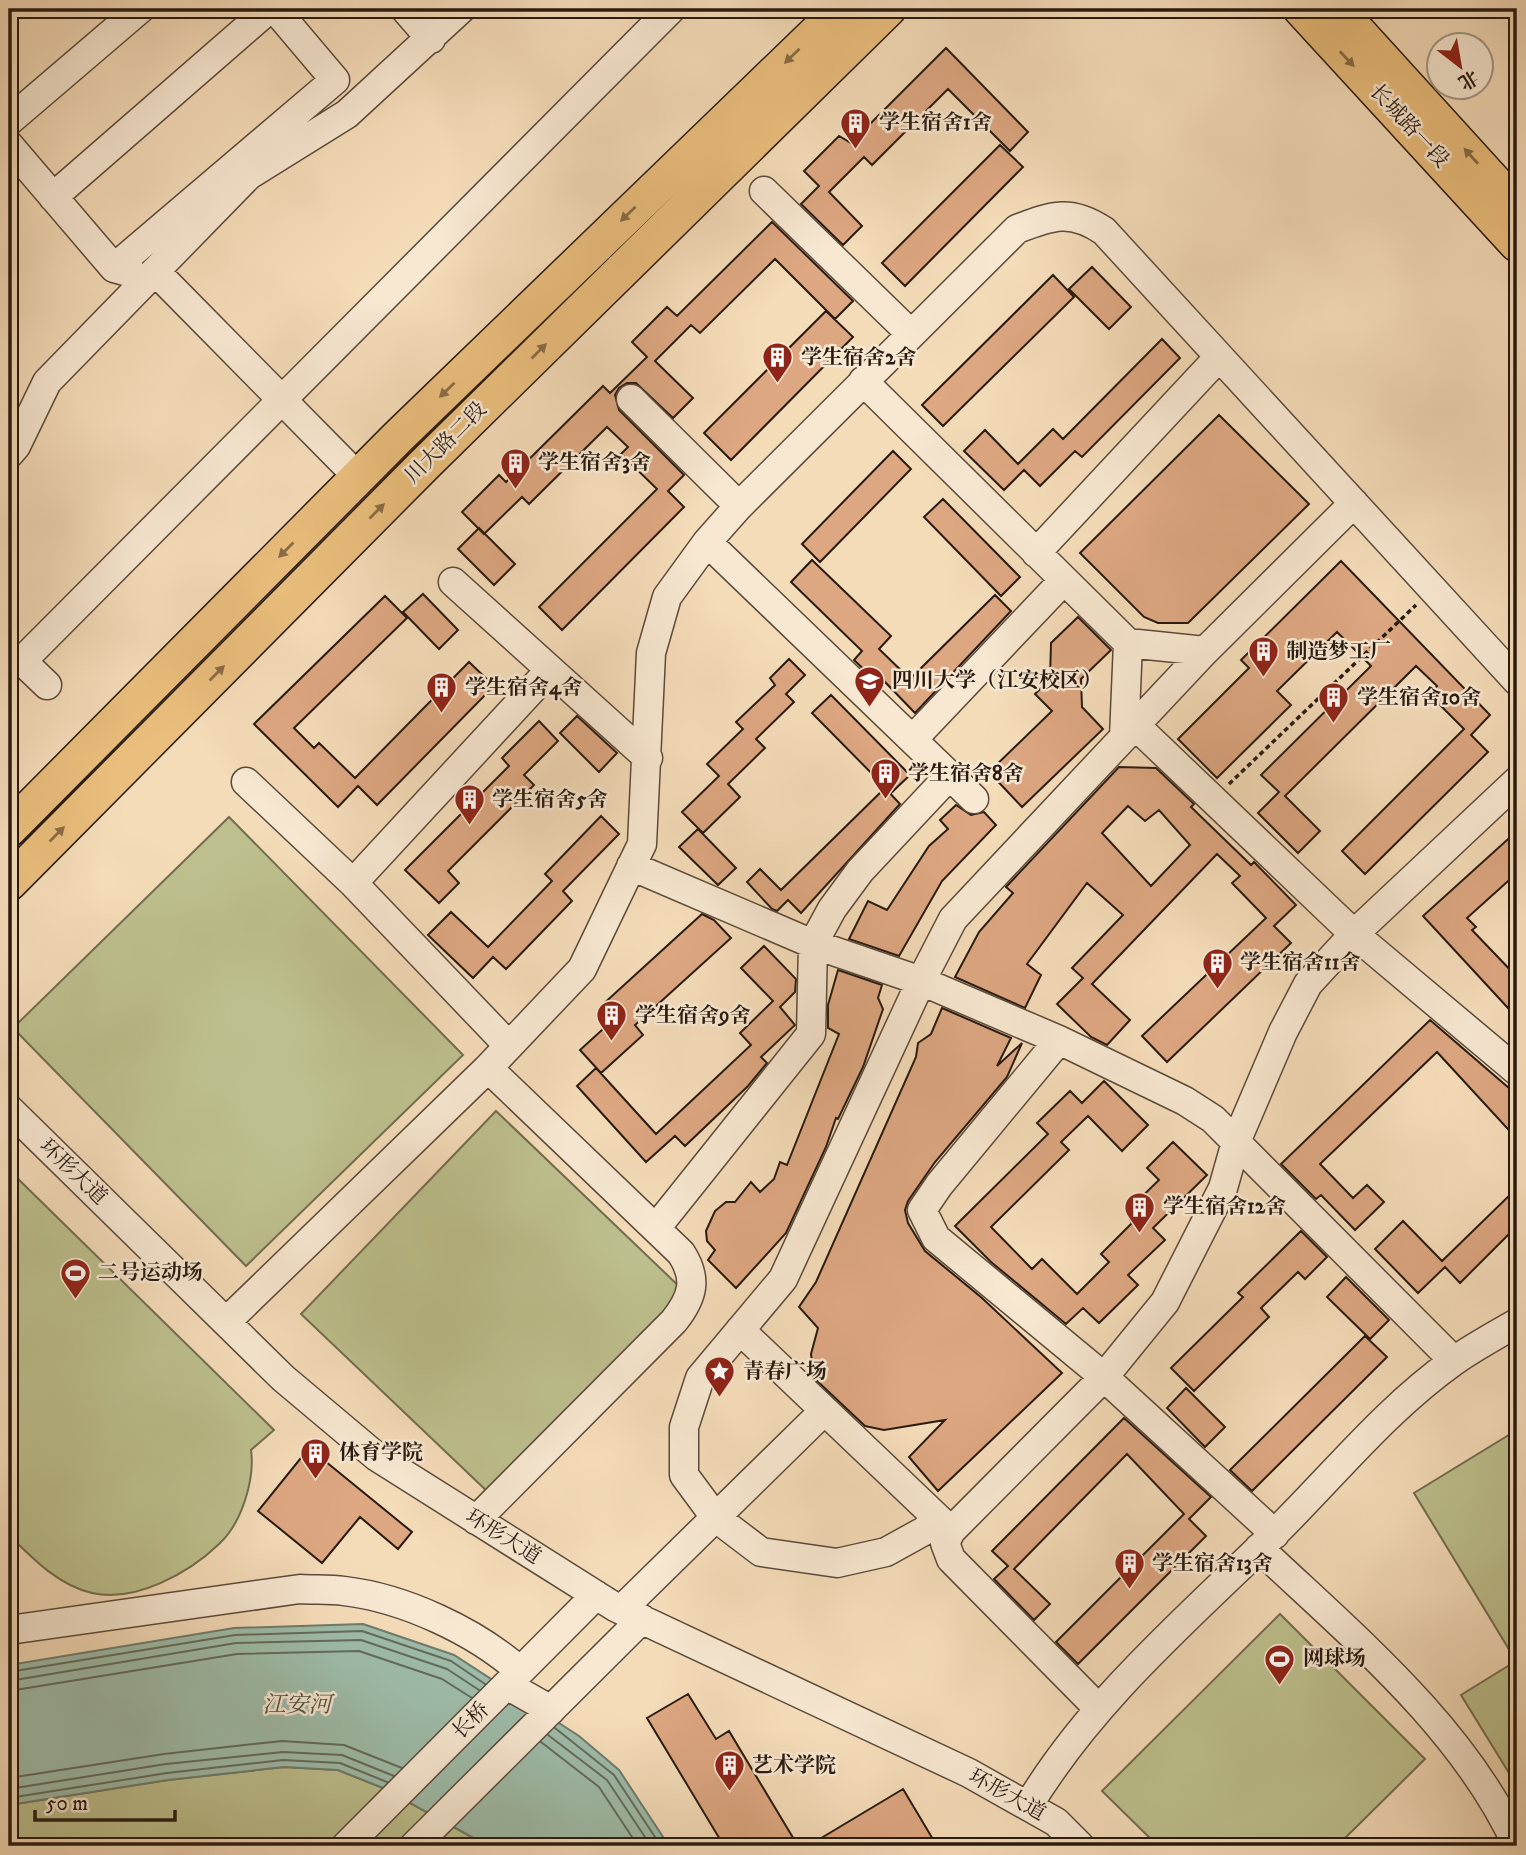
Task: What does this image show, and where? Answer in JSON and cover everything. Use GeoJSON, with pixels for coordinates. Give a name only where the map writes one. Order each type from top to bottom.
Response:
{"type":"FeatureCollection","features":[{"type":"Feature","properties":{"kind":"main road","name":"川大路二段"},"geometry":{"type":"LineString","coordinates":[[9,829],[358,477],[841,9]]}},
{"type":"Feature","properties":{"kind":"main road","name":"川大路二段"},"geometry":{"type":"LineString","coordinates":[[9,883],[425,464],[888,9]]}},
{"type":"Feature","properties":{"kind":"main road","name":"长城路一段"},"geometry":{"type":"LineString","coordinates":[[1301,9],[1517,244]]}},
{"type":"Feature","properties":{"kind":"main road","name":"长城路一段"},"geometry":{"type":"LineString","coordinates":[[1337,9],[1517,207]]}},
{"type":"Feature","properties":{"kind":"street"},"geometry":{"type":"LineString","coordinates":[[9,121],[140,9]]}},
{"type":"Feature","properties":{"kind":"street"},"geometry":{"type":"LineString","coordinates":[[53,197],[269,9]]}},
{"type":"Feature","properties":{"kind":"street"},"geometry":{"type":"LineString","coordinates":[[114,268],[335,79],[275,9]]}},
{"type":"Feature","properties":{"kind":"street"},"geometry":{"type":"LineString","coordinates":[[405,9],[431,39]]}},
{"type":"Feature","properties":{"kind":"street"},"geometry":{"type":"LineString","coordinates":[[9,454],[16,446],[47,382],[249,175],[347,114],[461,9]]}},
{"type":"Feature","properties":{"kind":"street"},"geometry":{"type":"LineString","coordinates":[[47,685],[22,661],[671,9]]}},
{"type":"Feature","properties":{"kind":"street"},"geometry":{"type":"LineString","coordinates":[[9,145],[114,268],[152,274],[358,477]]}},
{"type":"Feature","properties":{"kind":"street"},"geometry":{"type":"LineString","coordinates":[[764,191],[910,333]]}},
{"type":"Feature","properties":{"kind":"street"},"geometry":{"type":"LineString","coordinates":[[226,1322],[488,1068],[582,969],[642,844],[651,653],[667,597],[707,541],[739,506],[1017,229],[1046,218],[1082,217],[1104,231],[1517,681]]}},
{"type":"Feature","properties":{"kind":"street"},"geometry":{"type":"LineString","coordinates":[[1036,552],[1219,357]]}},
{"type":"Feature","properties":{"kind":"street"},"geometry":{"type":"LineString","coordinates":[[863,381],[1128,643],[1205,651]]}},
{"type":"Feature","properties":{"kind":"street"},"geometry":{"type":"LineString","coordinates":[[631,399],[739,506]]}},
{"type":"Feature","properties":{"kind":"street"},"geometry":{"type":"LineString","coordinates":[[1354,503],[1205,651],[953,919],[921,981],[783,1279],[700,1378],[684,1427],[684,1475],[715,1517],[761,1552],[837,1563],[886,1552],[924,1531],[944,1525],[1104,1377],[1165,1302],[1223,1188],[1236,1142],[1283,1031],[1308,984],[1354,934],[1517,781]]}},
{"type":"Feature","properties":{"kind":"street"},"geometry":{"type":"LineString","coordinates":[[707,541],[974,799]]}},
{"type":"Feature","properties":{"kind":"street"},"geometry":{"type":"LineString","coordinates":[[913,739],[1065,580]]}},
{"type":"Feature","properties":{"kind":"street"},"geometry":{"type":"LineString","coordinates":[[453,582],[648,758]]}},
{"type":"Feature","properties":{"kind":"street"},"geometry":{"type":"LineString","coordinates":[[1128,643],[1129,731],[1213,800],[1354,934],[1517,1071]]}},
{"type":"Feature","properties":{"kind":"street"},"geometry":{"type":"LineString","coordinates":[[353,883],[550,670]]}},
{"type":"Feature","properties":{"kind":"street"},"geometry":{"type":"LineString","coordinates":[[656,1228],[811,1034],[813,944],[832,909],[860,872],[950,775]]}},
{"type":"Feature","properties":{"kind":"street"},"geometry":{"type":"LineString","coordinates":[[246,782],[353,883],[509,1046]]}},
{"type":"Feature","properties":{"kind":"street"},"geometry":{"type":"LineString","coordinates":[[631,866],[813,944],[921,981],[1059,1040],[1185,1101],[1213,1119],[1454,1361]]}},
{"type":"Feature","properties":{"kind":"street"},"geometry":{"type":"LineString","coordinates":[[1059,1040],[939,1185],[922,1210],[936,1238],[1104,1377],[1267,1541],[1450,1739],[1507,1824],[1517,1845]]}},
{"type":"Feature","properties":{"kind":"street"},"geometry":{"type":"LineString","coordinates":[[476,1520],[686,1306],[694,1287],[689,1266],[656,1228],[488,1068]]}},
{"type":"Feature","properties":{"kind":"street","name":"环形大道"},"geometry":{"type":"LineString","coordinates":[[9,1109],[283,1378],[377,1457],[631,1615],[969,1773],[1056,1822],[1080,1846]]}},
{"type":"Feature","properties":{"kind":"street"},"geometry":{"type":"LineString","coordinates":[[1028,1806],[1054,1763],[1097,1707],[1267,1541],[1365,1438],[1454,1361],[1517,1323]]}},
{"type":"Feature","properties":{"kind":"street"},"geometry":{"type":"LineString","coordinates":[[740,1330],[944,1525],[944,1543],[950,1559],[1097,1707]]}},
{"type":"Feature","properties":{"kind":"street"},"geometry":{"type":"LineString","coordinates":[[415,1845],[549,1712],[715,1517],[824,1411]]}},
{"type":"Feature","properties":{"kind":"street"},"geometry":{"type":"LineString","coordinates":[[9,1630],[300,1589],[343,1591],[394,1602],[449,1624],[499,1652],[511,1681],[549,1712]]}},
{"type":"Feature","properties":{"kind":"street","name":"长桥"},"geometry":{"type":"LineString","coordinates":[[346,1846],[596,1595]]}},
{"type":"Feature","properties":{"kind":"path"},"geometry":{"type":"LineString","coordinates":[[1213,800],[1433,589]]}},
{"type":"Feature","properties":{"kind":"green space"},"geometry":{"type":"Polygon","coordinates":[[[229,817],[463,1055],[246,1266],[13,1028],[229,817]]]}},
{"type":"Feature","properties":{"kind":"green space"},"geometry":{"type":"Polygon","coordinates":[[[496,1111],[685,1292],[490,1494],[301,1314],[496,1111]]]}},
{"type":"Feature","properties":{"kind":"green space","name":"二号运动场"},"geometry":{"type":"Polygon","coordinates":[[[9,1170],[274,1430],[251,1450],[249,1487],[240,1513],[227,1535],[193,1565],[143,1590],[109,1595],[80,1589],[47,1570],[9,1535],[9,1170]]]}},
{"type":"Feature","properties":{"kind":"green space"},"geometry":{"type":"Polygon","coordinates":[[[1517,1430],[1517,1786],[1461,1695],[1516,1661],[1414,1493],[1517,1430]]]}},
{"type":"Feature","properties":{"kind":"green space","name":"网球场"},"geometry":{"type":"Polygon","coordinates":[[[1280,1614],[1425,1759],[1337,1846],[1158,1846],[1102,1791],[1280,1614]]]}},
{"type":"Feature","properties":{"kind":"green space"},"geometry":{"type":"Polygon","coordinates":[[[284,1767],[338,1770],[383,1788],[488,1846],[9,1846],[9,1805],[168,1780],[284,1767]]]}},
{"type":"Feature","properties":{"kind":"water","name":"江安河"},"geometry":{"type":"Polygon","coordinates":[[[363,1624],[454,1655],[579,1736],[619,1770],[669,1846],[488,1846],[383,1788],[338,1770],[284,1767],[168,1780],[9,1805],[9,1665],[234,1628],[363,1624]]]}},
{"type":"Feature","properties":{"kind":"building","name":"学生宿舍1舍"},"geometry":{"type":"Polygon","coordinates":[[[946,48],[1028,132],[1010,151],[948,89],[872,165],[864,157],[829,192],[862,226],[843,245],[801,204],[819,186],[804,171],[839,136],[851,143],[946,48]]]}},
{"type":"Feature","properties":{"kind":"building","name":"学生宿舍1舍"},"geometry":{"type":"Polygon","coordinates":[[[1000,145],[1023,167],[905,286],[882,263],[1000,145]]]}},
{"type":"Feature","properties":{"kind":"building"},"geometry":{"type":"Polygon","coordinates":[[[772,222],[853,301],[835,319],[775,259],[700,333],[691,325],[655,361],[693,398],[673,418],[636,383],[627,383],[619,388],[615,395],[619,410],[684,475],[668,491],[684,507],[562,630],[539,607],[657,489],[621,454],[628,447],[607,427],[529,504],[522,497],[484,534],[462,512],[499,475],[506,482],[603,386],[610,393],[647,357],[632,342],[667,307],[677,316],[772,222]]]}},
{"type":"Feature","properties":{"kind":"building"},"geometry":{"type":"Polygon","coordinates":[[[1092,267],[1131,307],[1109,329],[1069,289],[1092,267]]]}},
{"type":"Feature","properties":{"kind":"building"},"geometry":{"type":"Polygon","coordinates":[[[1053,275],[1074,297],[943,426],[922,405],[1053,275]]]}},
{"type":"Feature","properties":{"kind":"building","name":"学生宿舍2舍"},"geometry":{"type":"Polygon","coordinates":[[[826,311],[853,337],[731,460],[704,433],[826,311]]]}},
{"type":"Feature","properties":{"kind":"building"},"geometry":{"type":"Polygon","coordinates":[[[1162,339],[1180,358],[1082,457],[1075,451],[1040,486],[1024,470],[1004,490],[964,451],[985,430],[1018,464],[1053,429],[1063,439],[1162,339]]]}},
{"type":"Feature","properties":{"kind":"building"},"geometry":{"type":"Polygon","coordinates":[[[1219,415],[1309,504],[1188,623],[1158,623],[1144,617],[1080,553],[1219,415]]]}},
{"type":"Feature","properties":{"kind":"building"},"geometry":{"type":"Polygon","coordinates":[[[893,451],[911,469],[820,562],[802,544],[893,451]]]}},
{"type":"Feature","properties":{"kind":"building"},"geometry":{"type":"Polygon","coordinates":[[[943,499],[1020,577],[1001,596],[924,517],[943,499]]]}},
{"type":"Feature","properties":{"kind":"building"},"geometry":{"type":"Polygon","coordinates":[[[479,528],[515,564],[494,585],[458,549],[479,528]]]}},
{"type":"Feature","properties":{"kind":"building"},"geometry":{"type":"Polygon","coordinates":[[[812,560],[891,636],[879,649],[910,679],[995,595],[1011,611],[915,713],[885,682],[881,686],[854,660],[862,651],[791,582],[812,560]]]}},
{"type":"Feature","properties":{"kind":"building"},"geometry":{"type":"Polygon","coordinates":[[[1341,561],[1490,715],[1471,735],[1488,752],[1365,874],[1342,851],[1464,729],[1429,694],[1437,686],[1416,666],[1285,796],[1320,831],[1298,853],[1258,813],[1279,792],[1261,775],[1371,666],[1337,632],[1277,691],[1291,705],[1217,778],[1178,739],[1249,668],[1241,660],[1341,561]]]}},
{"type":"Feature","properties":{"kind":"building"},"geometry":{"type":"Polygon","coordinates":[[[423,594],[458,630],[439,649],[403,612],[423,594]]]}},
{"type":"Feature","properties":{"kind":"building"},"geometry":{"type":"Polygon","coordinates":[[[385,596],[407,618],[294,728],[314,748],[319,743],[355,778],[469,662],[494,686],[377,805],[358,786],[338,807],[254,724],[385,596]]]}},
{"type":"Feature","properties":{"kind":"building"},"geometry":{"type":"Polygon","coordinates":[[[1078,617],[1111,650],[1081,679],[1082,707],[1103,729],[1022,807],[989,772],[1052,711],[1035,694],[1050,679],[1051,643],[1078,617]]]}},
{"type":"Feature","properties":{"kind":"building"},"geometry":{"type":"Polygon","coordinates":[[[789,659],[805,675],[786,694],[794,702],[756,739],[765,748],[728,784],[740,797],[703,833],[682,812],[719,776],[707,764],[743,729],[736,722],[775,685],[770,678],[789,659]]]}},
{"type":"Feature","properties":{"kind":"building"},"geometry":{"type":"Polygon","coordinates":[[[831,695],[910,775],[891,793],[812,713],[831,695]]]}},
{"type":"Feature","properties":{"kind":"building"},"geometry":{"type":"Polygon","coordinates":[[[577,716],[617,753],[599,772],[560,733],[577,716]]]}},
{"type":"Feature","properties":{"kind":"building","name":"学生宿舍5舍"},"geometry":{"type":"Polygon","coordinates":[[[539,721],[558,741],[524,775],[534,785],[448,871],[459,883],[439,903],[405,870],[509,766],[502,758],[539,721]]]}},
{"type":"Feature","properties":{"kind":"building"},"geometry":{"type":"Polygon","coordinates":[[[1119,767],[1156,768],[1194,804],[1191,807],[1251,865],[1254,862],[1296,905],[1274,926],[1291,943],[1167,1062],[1142,1036],[1266,918],[1232,883],[1240,876],[1217,854],[1092,984],[1130,1020],[1107,1045],[1091,1037],[1057,1004],[1083,978],[1072,968],[1123,915],[1087,883],[1027,964],[1041,975],[1025,1008],[955,977],[979,932],[1013,893],[1006,887],[1119,767]],[[1128,806],[1102,833],[1151,886],[1190,845],[1159,810],[1145,821],[1128,806]]]}},
{"type":"Feature","properties":{"kind":"building"},"geometry":{"type":"Polygon","coordinates":[[[885,788],[900,804],[801,913],[788,900],[777,911],[772,909],[747,882],[760,869],[781,890],[885,788]]]}},
{"type":"Feature","properties":{"kind":"building"},"geometry":{"type":"Polygon","coordinates":[[[956,805],[971,815],[984,812],[996,825],[942,881],[899,956],[849,939],[868,901],[887,910],[929,846],[948,829],[940,820],[956,805]]]}},
{"type":"Feature","properties":{"kind":"building","name":"学生宿舍5舍"},"geometry":{"type":"Polygon","coordinates":[[[601,816],[619,834],[563,891],[572,901],[506,969],[493,957],[473,978],[428,935],[451,912],[488,947],[552,881],[545,874],[601,816]]]}},
{"type":"Feature","properties":{"kind":"building"},"geometry":{"type":"Polygon","coordinates":[[[698,829],[736,868],[718,885],[679,847],[698,829]]]}},
{"type":"Feature","properties":{"kind":"building"},"geometry":{"type":"Polygon","coordinates":[[[1517,831],[1517,873],[1467,918],[1476,927],[1472,930],[1517,977],[1517,999],[1508,1008],[1423,916],[1517,831]]]}},
{"type":"Feature","properties":{"kind":"building","name":"学生宿舍9舍"},"geometry":{"type":"Polygon","coordinates":[[[702,914],[714,920],[731,938],[635,1025],[643,1035],[601,1073],[580,1050],[613,1020],[601,1006],[702,914]]]}},
{"type":"Feature","properties":{"kind":"building","name":"学生宿舍9舍"},"geometry":{"type":"Polygon","coordinates":[[[764,946],[796,979],[795,992],[780,1007],[795,1025],[761,1057],[767,1063],[748,1086],[685,1146],[675,1136],[646,1162],[577,1086],[596,1068],[656,1134],[751,1045],[740,1033],[773,1001],[741,968],[764,946]]]}},
{"type":"Feature","properties":{"kind":"building"},"geometry":{"type":"Polygon","coordinates":[[[838,970],[882,985],[878,998],[883,1009],[863,1067],[838,1119],[836,1118],[826,1147],[786,1233],[736,1288],[708,1260],[715,1250],[707,1241],[706,1231],[715,1211],[726,1202],[735,1202],[751,1182],[760,1192],[774,1179],[780,1162],[787,1165],[839,1034],[828,1028],[828,1005],[838,970]]]}},
{"type":"Feature","properties":{"kind":"building"},"geometry":{"type":"Polygon","coordinates":[[[942,1008],[1011,1038],[997,1066],[1022,1043],[1007,1077],[935,1162],[908,1201],[905,1210],[908,1223],[925,1251],[982,1298],[1062,1373],[938,1491],[909,1457],[945,1420],[884,1430],[865,1426],[814,1378],[811,1354],[818,1328],[799,1307],[816,1282],[916,1057],[918,1043],[931,1034],[942,1008]]]}},
{"type":"Feature","properties":{"kind":"building"},"geometry":{"type":"Polygon","coordinates":[[[1430,1020],[1517,1095],[1517,1139],[1437,1052],[1320,1164],[1353,1198],[1367,1185],[1384,1202],[1355,1230],[1321,1195],[1316,1199],[1281,1164],[1430,1020]]]}},
{"type":"Feature","properties":{"kind":"building"},"geometry":{"type":"Polygon","coordinates":[[[1104,1081],[1148,1125],[1122,1151],[1088,1116],[1061,1142],[1069,1150],[991,1227],[1032,1269],[1042,1259],[1077,1294],[1109,1262],[1101,1254],[1132,1223],[1126,1212],[1159,1180],[1147,1168],[1173,1142],[1207,1175],[1153,1228],[1165,1240],[1128,1275],[1138,1285],[1099,1323],[1083,1308],[1066,1324],[991,1262],[955,1226],[1048,1134],[1037,1123],[1070,1091],[1082,1103],[1104,1081]]]}},
{"type":"Feature","properties":{"kind":"building"},"geometry":{"type":"Polygon","coordinates":[[[1517,1188],[1517,1226],[1460,1283],[1445,1267],[1418,1293],[1375,1249],[1403,1221],[1442,1261],[1517,1188]]]}},
{"type":"Feature","properties":{"kind":"building"},"geometry":{"type":"Polygon","coordinates":[[[1301,1231],[1327,1257],[1305,1279],[1298,1272],[1261,1308],[1269,1317],[1194,1391],[1171,1368],[1243,1297],[1238,1293],[1301,1231]]]}},
{"type":"Feature","properties":{"kind":"building"},"geometry":{"type":"Polygon","coordinates":[[[1346,1277],[1389,1320],[1370,1339],[1327,1297],[1346,1277]]]}},
{"type":"Feature","properties":{"kind":"building"},"geometry":{"type":"Polygon","coordinates":[[[1365,1336],[1387,1357],[1252,1491],[1230,1470],[1365,1336]]]}},
{"type":"Feature","properties":{"kind":"building"},"geometry":{"type":"Polygon","coordinates":[[[1186,1388],[1225,1427],[1205,1447],[1167,1408],[1186,1388]]]}},
{"type":"Feature","properties":{"kind":"building"},"geometry":{"type":"Polygon","coordinates":[[[1124,1418],[1211,1497],[1189,1519],[1206,1536],[1078,1664],[1056,1642],[1184,1514],[1127,1454],[1014,1569],[1050,1604],[1034,1620],[994,1579],[1008,1566],[992,1551],[1124,1418]]]}},
{"type":"Feature","properties":{"kind":"building","name":"体育学院"},"geometry":{"type":"Polygon","coordinates":[[[309,1448],[412,1532],[398,1549],[360,1517],[322,1563],[258,1511],[309,1448]]]}},
{"type":"Feature","properties":{"kind":"building","name":"艺术学院"},"geometry":{"type":"Polygon","coordinates":[[[688,1694],[716,1739],[729,1731],[798,1846],[724,1846],[647,1718],[688,1694]]]}},
{"type":"Feature","properties":{"kind":"building","name":"艺术学院"},"geometry":{"type":"Polygon","coordinates":[[[903,1789],[937,1846],[808,1846],[903,1789]]]}},
{"type":"Feature","properties":{"kind":"place","name":"学生宿舍1舍"},"geometry":{"type":"Point","coordinates":[856,150]}},
{"type":"Feature","properties":{"kind":"place","name":"学生宿舍2舍"},"geometry":{"type":"Point","coordinates":[778,385]}},
{"type":"Feature","properties":{"kind":"place","name":"学生宿舍3舍"},"geometry":{"type":"Point","coordinates":[515,490]}},
{"type":"Feature","properties":{"kind":"place","name":"制造梦工厂"},"geometry":{"type":"Point","coordinates":[1263,679]}},
{"type":"Feature","properties":{"kind":"place","name":"四川大学（江安校区）"},"geometry":{"type":"Point","coordinates":[869,708]}},
{"type":"Feature","properties":{"kind":"place","name":"学生宿舍4舍"},"geometry":{"type":"Point","coordinates":[442,715]}},
{"type":"Feature","properties":{"kind":"place","name":"学生宿舍10舍"},"geometry":{"type":"Point","coordinates":[1334,725]}},
{"type":"Feature","properties":{"kind":"place","name":"学生宿舍8舍"},"geometry":{"type":"Point","coordinates":[885,801]}},
{"type":"Feature","properties":{"kind":"place","name":"学生宿舍5舍"},"geometry":{"type":"Point","coordinates":[469,827]}},
{"type":"Feature","properties":{"kind":"place","name":"学生宿舍11舍"},"geometry":{"type":"Point","coordinates":[1217,990]}},
{"type":"Feature","properties":{"kind":"place","name":"学生宿舍9舍"},"geometry":{"type":"Point","coordinates":[612,1043]}},
{"type":"Feature","properties":{"kind":"place","name":"学生宿舍12舍"},"geometry":{"type":"Point","coordinates":[1140,1234]}},
{"type":"Feature","properties":{"kind":"place","name":"二号运动场"},"geometry":{"type":"Point","coordinates":[75,1300]}},
{"type":"Feature","properties":{"kind":"place","name":"青春广场"},"geometry":{"type":"Point","coordinates":[720,1399]}},
{"type":"Feature","properties":{"kind":"place","name":"体育学院"},"geometry":{"type":"Point","coordinates":[316,1480]}},
{"type":"Feature","properties":{"kind":"place","name":"学生宿舍13舍"},"geometry":{"type":"Point","coordinates":[1129,1591]}},
{"type":"Feature","properties":{"kind":"place","name":"网球场"},"geometry":{"type":"Point","coordinates":[1280,1686]}},
{"type":"Feature","properties":{"kind":"place","name":"艺术学院"},"geometry":{"type":"Point","coordinates":[729,1793]}}]}
